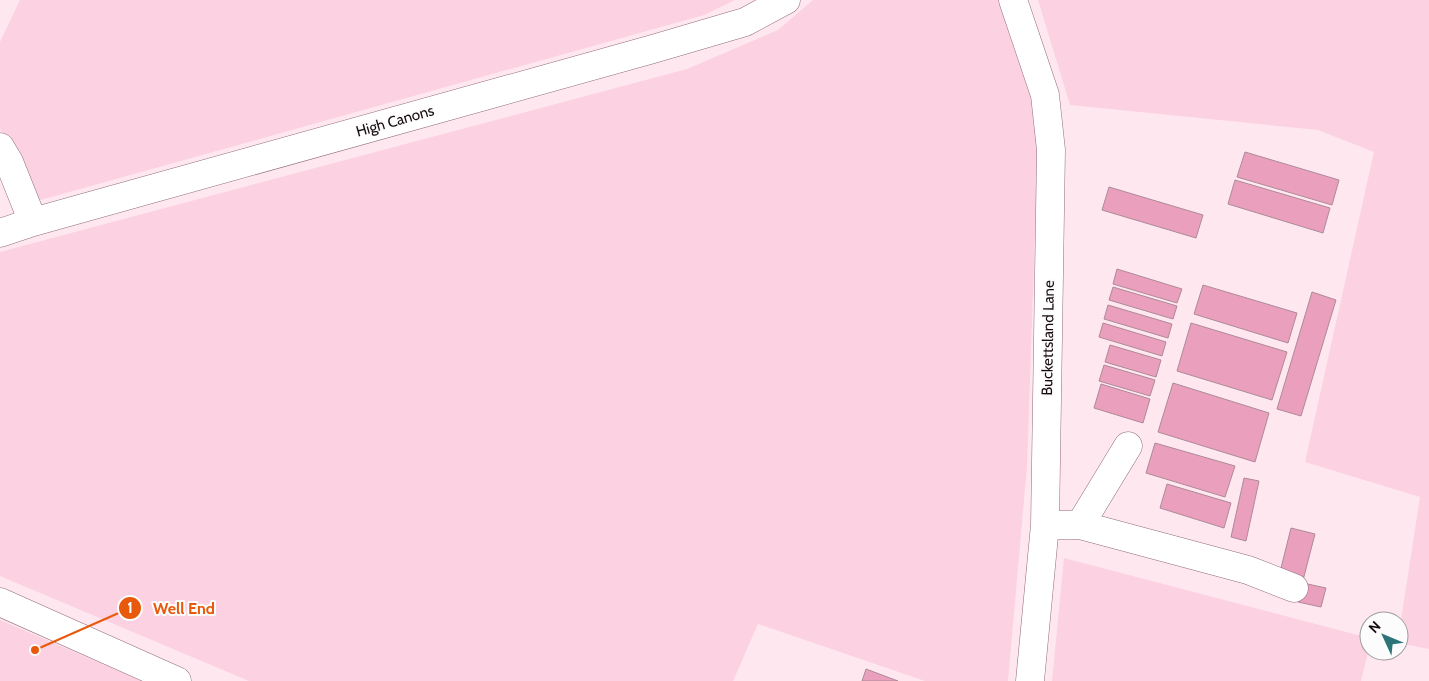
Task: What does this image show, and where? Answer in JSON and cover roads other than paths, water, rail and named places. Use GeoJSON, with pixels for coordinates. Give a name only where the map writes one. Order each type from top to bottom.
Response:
{"type":"FeatureCollection","features":[{"type":"Feature","properties":{"kind":"street","name":"High Canons"},"geometry":{"type":"LineString","coordinates":[[0,233],[33,222],[745,22],[786,0]]}},
{"type":"Feature","properties":{"kind":"street","name":"Buckettsland Lane"},"geometry":{"type":"LineString","coordinates":[[1013,0],[1045,95],[1050,150],[1045,525],[1030,681]]}},
{"type":"Feature","properties":{"kind":"street"},"geometry":{"type":"LineString","coordinates":[[0,148],[9,162],[33,222]]}},
{"type":"Feature","properties":{"kind":"street"},"geometry":{"type":"LineString","coordinates":[[1080,525],[1128,446]]}},
{"type":"Feature","properties":{"kind":"street"},"geometry":{"type":"LineString","coordinates":[[1045,525],[1080,525],[1248,570],[1294,588]]}},
{"type":"Feature","properties":{"kind":"street"},"geometry":{"type":"LineString","coordinates":[[0,602],[178,681]]}},
{"type":"Feature","properties":{"kind":"place","name":"Well End"},"geometry":{"type":"Point","coordinates":[35,650]}}]}
